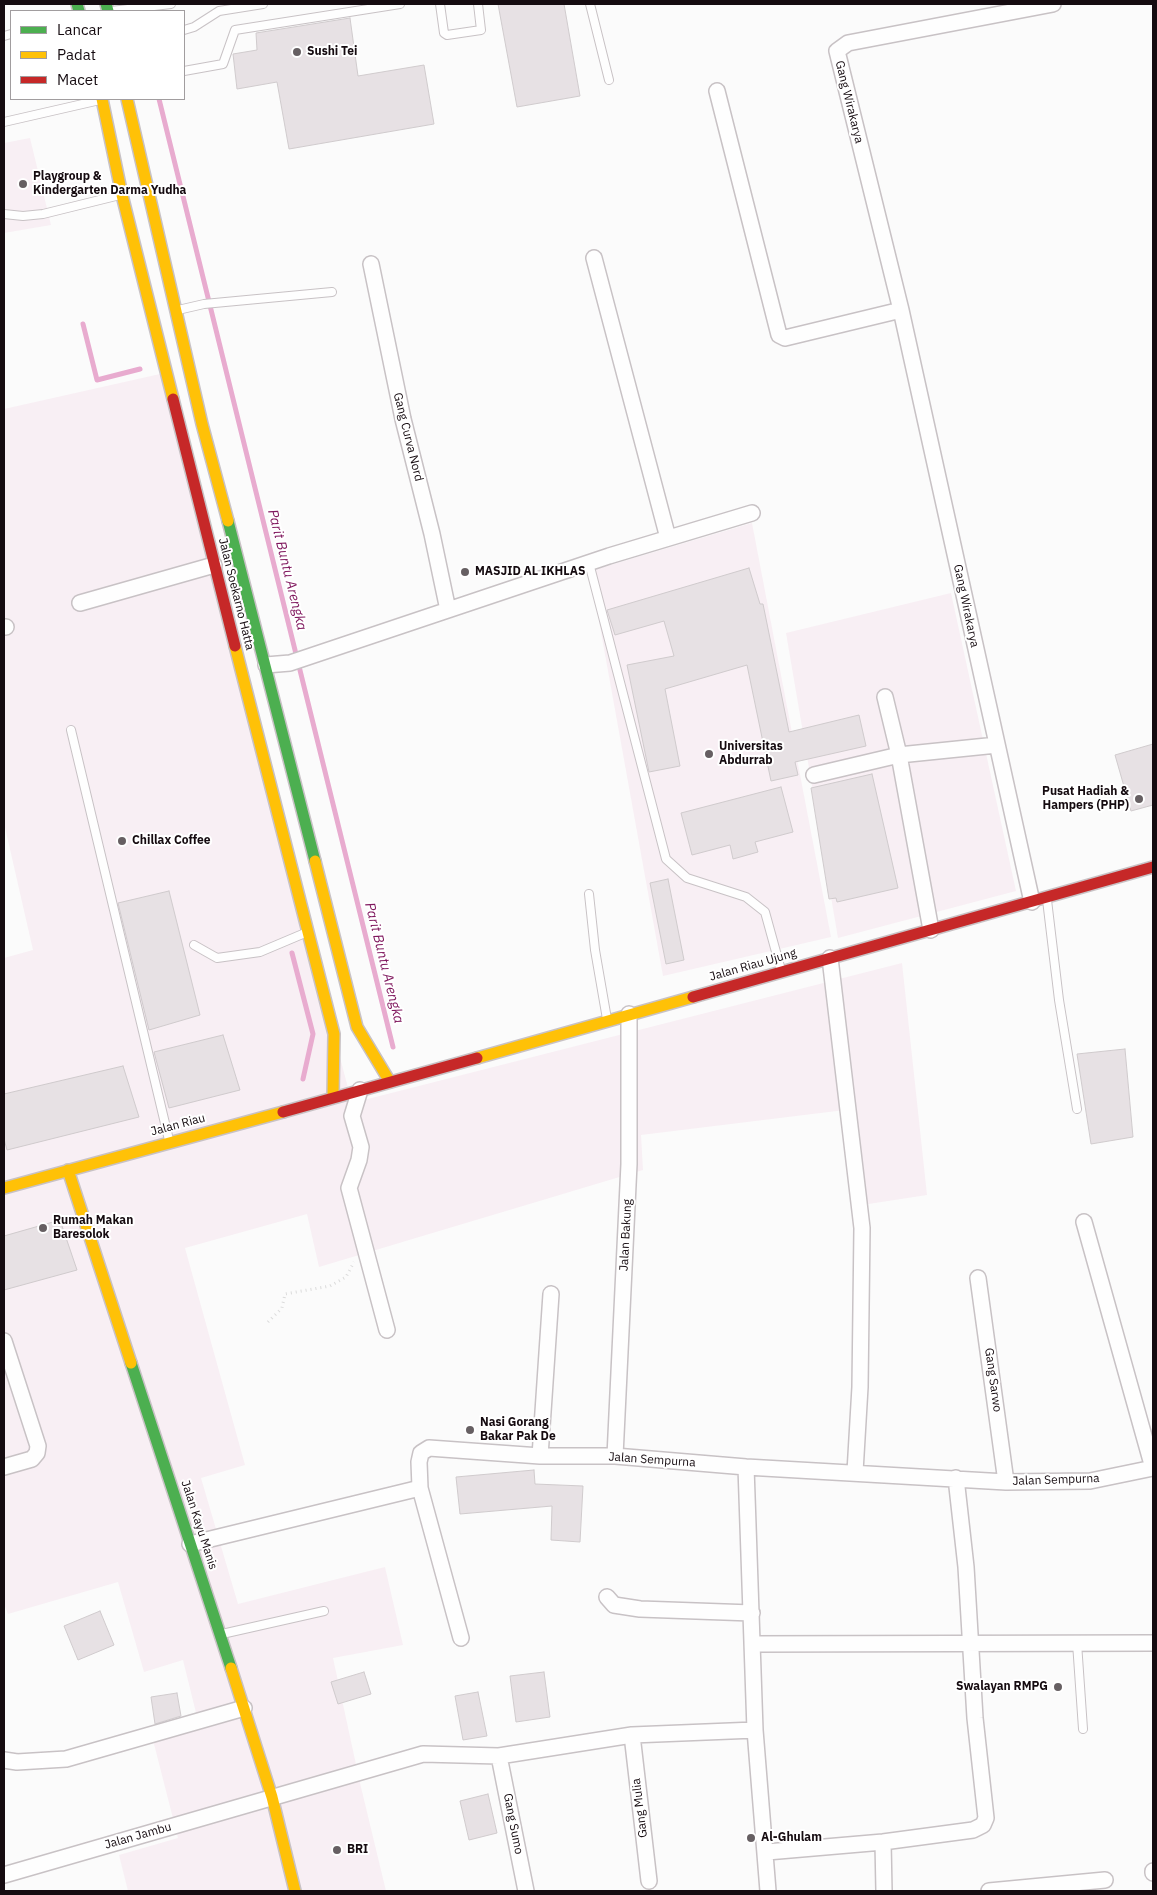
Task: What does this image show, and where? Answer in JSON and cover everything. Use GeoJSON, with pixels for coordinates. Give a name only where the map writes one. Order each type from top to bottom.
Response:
{"type":"FeatureCollection","features":[{"type":"Feature","properties":{"kind":"main road","name":"Jalan Soekarno Hatta"},"geometry":{"type":"LineString","coordinates":[[102,100],[122,195],[334,1034],[333,1097]]}},
{"type":"Feature","properties":{"kind":"main road","name":"Jalan Soekarno Hatta"},"geometry":{"type":"LineString","coordinates":[[127,100],[202,424],[266,665],[357,1028],[390,1082]]}},
{"type":"Feature","properties":{"kind":"main road","name":"Jalan Riau Ujung"},"geometry":{"type":"LineString","coordinates":[[360,1090],[1153,867]]}},
{"type":"Feature","properties":{"kind":"main road","name":"Jalan Riau"},"geometry":{"type":"LineString","coordinates":[[4,1188],[360,1090]]}},
{"type":"Feature","properties":{"kind":"main road","name":"Jalan Kayu Manis"},"geometry":{"type":"LineString","coordinates":[[68,1170],[272,1797],[294,1891]]}},
{"type":"Feature","properties":{"kind":"street","name":"Gang Wirakarya"},"geometry":{"type":"LineString","coordinates":[[1032,902],[901,310],[837,51],[848,43],[1053,4]]}},
{"type":"Feature","properties":{"kind":"street"},"geometry":{"type":"LineString","coordinates":[[717,91],[779,335],[785,338],[901,310]]}},
{"type":"Feature","properties":{"kind":"street"},"geometry":{"type":"LineString","coordinates":[[594,258],[668,538]]}},
{"type":"Feature","properties":{"kind":"street","name":"Gang Curva Nord"},"geometry":{"type":"LineString","coordinates":[[372,264],[403,419],[432,534],[448,610]]}},
{"type":"Feature","properties":{"kind":"street"},"geometry":{"type":"LineString","coordinates":[[266,665],[290,663],[589,563],[752,513]]}},
{"type":"Feature","properties":{"kind":"street"},"geometry":{"type":"LineString","coordinates":[[80,603],[214,565]]}},
{"type":"Feature","properties":{"kind":"street"},"geometry":{"type":"LineString","coordinates":[[885,697],[898,755],[931,930]]}},
{"type":"Feature","properties":{"kind":"street"},"geometry":{"type":"LineString","coordinates":[[814,775],[898,755],[997,745]]}},
{"type":"Feature","properties":{"kind":"street"},"geometry":{"type":"LineString","coordinates":[[830,958],[862,1228],[860,1387],[855,1472]]}},
{"type":"Feature","properties":{"kind":"street","name":"Jalan Bakung"},"geometry":{"type":"LineString","coordinates":[[615,1456],[629,1164],[629,1014]]}},
{"type":"Feature","properties":{"kind":"street"},"geometry":{"type":"LineString","coordinates":[[360,1090],[352,1116],[361,1147],[359,1160],[349,1188],[387,1330]]}},
{"type":"Feature","properties":{"kind":"street"},"geometry":{"type":"LineString","coordinates":[[1084,1222],[1153,1468]]}},
{"type":"Feature","properties":{"kind":"street","name":"Gang Sarwo"},"geometry":{"type":"LineString","coordinates":[[978,1278],[1006,1482]]}},
{"type":"Feature","properties":{"kind":"street"},"geometry":{"type":"LineString","coordinates":[[540,1456],[551,1294]]}},
{"type":"Feature","properties":{"kind":"street"},"geometry":{"type":"LineString","coordinates":[[4,1341],[38,1446],[37,1453],[32,1459],[4,1467]]}},
{"type":"Feature","properties":{"kind":"street","name":"Jalan Sempurna"},"geometry":{"type":"LineString","coordinates":[[420,1488],[419,1462],[421,1453],[429,1448],[540,1456],[615,1456],[746,1467],[1006,1482],[1090,1482],[1153,1468]]}},
{"type":"Feature","properties":{"kind":"street"},"geometry":{"type":"LineString","coordinates":[[746,1467],[756,1730],[767,1852],[768,1891]]}},
{"type":"Feature","properties":{"kind":"street"},"geometry":{"type":"LineString","coordinates":[[767,1852],[883,1842],[973,1830],[983,1825],[986,1818],[970,1643],[966,1566],[956,1478]]}},
{"type":"Feature","properties":{"kind":"street"},"geometry":{"type":"LineString","coordinates":[[190,1544],[420,1488],[461,1638]]}},
{"type":"Feature","properties":{"kind":"street"},"geometry":{"type":"LineString","coordinates":[[607,1597],[614,1605],[640,1609],[752,1613]]}},
{"type":"Feature","properties":{"kind":"street"},"geometry":{"type":"LineString","coordinates":[[753,1644],[1153,1643]]}},
{"type":"Feature","properties":{"kind":"street"},"geometry":{"type":"LineString","coordinates":[[4,1760],[17,1762],[66,1759],[244,1708]]}},
{"type":"Feature","properties":{"kind":"street","name":"Jalan Jambu"},"geometry":{"type":"LineString","coordinates":[[4,1875],[422,1754],[499,1756],[632,1735],[756,1730]]}},
{"type":"Feature","properties":{"kind":"street","name":"Gang Mulia"},"geometry":{"type":"LineString","coordinates":[[632,1735],[648,1881]]}},
{"type":"Feature","properties":{"kind":"street","name":"Gang Sumo"},"geometry":{"type":"LineString","coordinates":[[499,1756],[526,1891]]}},
{"type":"Feature","properties":{"kind":"street"},"geometry":{"type":"LineString","coordinates":[[883,1842],[884,1891]]}},
{"type":"Feature","properties":{"kind":"street"},"geometry":{"type":"LineString","coordinates":[[989,1891],[1105,1880]]}},
{"type":"Feature","properties":{"kind":"lane"},"geometry":{"type":"LineString","coordinates":[[129,10],[171,4]]}},
{"type":"Feature","properties":{"kind":"lane"},"geometry":{"type":"LineString","coordinates":[[185,30],[194,27],[219,11],[263,4]]}},
{"type":"Feature","properties":{"kind":"lane"},"geometry":{"type":"LineString","coordinates":[[185,71],[223,64],[235,30],[400,4]]}},
{"type":"Feature","properties":{"kind":"lane"},"geometry":{"type":"LineString","coordinates":[[440,4],[444,33],[447,35],[481,30],[478,4]]}},
{"type":"Feature","properties":{"kind":"lane"},"geometry":{"type":"LineString","coordinates":[[590,4],[608,80]]}},
{"type":"Feature","properties":{"kind":"lane"},"geometry":{"type":"LineString","coordinates":[[4,122],[98,100]]}},
{"type":"Feature","properties":{"kind":"lane"},"geometry":{"type":"LineString","coordinates":[[4,214],[23,216],[43,214],[122,195]]}},
{"type":"Feature","properties":{"kind":"lane"},"geometry":{"type":"LineString","coordinates":[[176,311],[220,302],[332,292]]}},
{"type":"Feature","properties":{"kind":"lane"},"geometry":{"type":"LineString","coordinates":[[589,563],[666,859],[687,878],[746,897],[765,912],[781,971]]}},
{"type":"Feature","properties":{"kind":"lane"},"geometry":{"type":"LineString","coordinates":[[71,730],[170,1142]]}},
{"type":"Feature","properties":{"kind":"lane"},"geometry":{"type":"LineString","coordinates":[[589,894],[595,950],[608,1021]]}},
{"type":"Feature","properties":{"kind":"lane"},"geometry":{"type":"LineString","coordinates":[[1047,898],[1077,1109]]}},
{"type":"Feature","properties":{"kind":"lane"},"geometry":{"type":"LineString","coordinates":[[194,945],[217,958],[260,952],[307,932]]}},
{"type":"Feature","properties":{"kind":"lane"},"geometry":{"type":"LineString","coordinates":[[220,1634],[324,1611]]}},
{"type":"Feature","properties":{"kind":"lane"},"geometry":{"type":"LineString","coordinates":[[1076,1643],[1082,1729]]}},
{"type":"Feature","properties":{"kind":"path"},"geometry":{"type":"LineString","coordinates":[[268,1322],[282,1308],[285,1294],[330,1286],[346,1276],[354,1262],[368,1256]]}},
{"type":"Feature","properties":{"kind":"shaded area","name":"Playgroup & Kindergarten Darma Yudha"},"geometry":{"type":"Polygon","coordinates":[[[30,138],[51,225],[4,233],[4,143],[30,138]]]}},
{"type":"Feature","properties":{"kind":"shaded area"},"geometry":{"type":"Polygon","coordinates":[[[160,374],[352,1103],[902,963],[927,1195],[862,1205],[845,1110],[641,1135],[643,1170],[319,1267],[307,1214],[185,1248],[245,1465],[201,1478],[238,1604],[385,1567],[403,1645],[333,1658],[386,1891],[128,1891],[119,1855],[178,1838],[153,1740],[199,1725],[183,1660],[144,1672],[118,1582],[8,1614],[4,1604],[4,958],[33,950],[4,823],[4,409],[160,374]]]}},
{"type":"Feature","properties":{"kind":"shaded area","name":"Universitas Abdurrab"},"geometry":{"type":"Polygon","coordinates":[[[752,523],[831,937],[663,976],[590,571],[752,523]]]}},
{"type":"Feature","properties":{"kind":"shaded area"},"geometry":{"type":"Polygon","coordinates":[[[951,593],[1016,891],[838,938],[786,633],[951,593]]]}},
{"type":"Feature","properties":{"kind":"building"},"geometry":{"type":"Polygon","coordinates":[[[498,4],[564,4],[580,96],[517,107],[498,4]]]}},
{"type":"Feature","properties":{"kind":"building"},"geometry":{"type":"Polygon","coordinates":[[[350,18],[358,76],[424,65],[434,124],[289,149],[277,82],[237,89],[233,54],[257,50],[256,33],[350,18]]]}},
{"type":"Feature","properties":{"kind":"building"},"geometry":{"type":"Polygon","coordinates":[[[749,568],[760,604],[763,604],[789,732],[859,715],[866,746],[795,762],[798,775],[771,781],[747,665],[665,689],[680,766],[649,772],[627,665],[674,656],[664,621],[615,635],[607,610],[749,568]]]}},
{"type":"Feature","properties":{"kind":"building"},"geometry":{"type":"Polygon","coordinates":[[[1153,744],[1153,805],[1131,811],[1115,755],[1153,744]]]}},
{"type":"Feature","properties":{"kind":"building"},"geometry":{"type":"Polygon","coordinates":[[[872,774],[898,888],[837,902],[836,898],[829,899],[811,788],[872,774]]]}},
{"type":"Feature","properties":{"kind":"building"},"geometry":{"type":"Polygon","coordinates":[[[781,787],[793,832],[755,842],[758,852],[733,859],[730,845],[692,855],[681,813],[781,787]]]}},
{"type":"Feature","properties":{"kind":"building"},"geometry":{"type":"Polygon","coordinates":[[[668,879],[684,960],[666,964],[650,883],[668,879]]]}},
{"type":"Feature","properties":{"kind":"building"},"geometry":{"type":"Polygon","coordinates":[[[169,891],[200,1015],[149,1030],[118,903],[169,891]]]}},
{"type":"Feature","properties":{"kind":"building"},"geometry":{"type":"Polygon","coordinates":[[[223,1035],[240,1090],[169,1108],[154,1052],[223,1035]]]}},
{"type":"Feature","properties":{"kind":"building"},"geometry":{"type":"Polygon","coordinates":[[[1125,1049],[1133,1137],[1091,1144],[1077,1054],[1125,1049]]]}},
{"type":"Feature","properties":{"kind":"building"},"geometry":{"type":"Polygon","coordinates":[[[123,1066],[139,1117],[7,1150],[4,1139],[4,1094],[123,1066]]]}},
{"type":"Feature","properties":{"kind":"building"},"geometry":{"type":"Polygon","coordinates":[[[60,1220],[77,1270],[4,1290],[4,1236],[60,1220]]]}},
{"type":"Feature","properties":{"kind":"building"},"geometry":{"type":"Polygon","coordinates":[[[534,1470],[535,1484],[583,1486],[580,1542],[551,1540],[552,1506],[460,1514],[456,1477],[534,1470]]]}},
{"type":"Feature","properties":{"kind":"building"},"geometry":{"type":"Polygon","coordinates":[[[100,1611],[114,1645],[78,1660],[64,1626],[100,1611]]]}},
{"type":"Feature","properties":{"kind":"building"},"geometry":{"type":"Polygon","coordinates":[[[364,1672],[371,1694],[338,1704],[331,1682],[364,1672]]]}},
{"type":"Feature","properties":{"kind":"building"},"geometry":{"type":"Polygon","coordinates":[[[544,1672],[550,1717],[516,1722],[510,1676],[544,1672]]]}},
{"type":"Feature","properties":{"kind":"building"},"geometry":{"type":"Polygon","coordinates":[[[478,1692],[487,1736],[463,1740],[455,1696],[478,1692]]]}},
{"type":"Feature","properties":{"kind":"building"},"geometry":{"type":"Polygon","coordinates":[[[177,1693],[181,1716],[155,1724],[151,1697],[177,1693]]]}},
{"type":"Feature","properties":{"kind":"building"},"geometry":{"type":"Polygon","coordinates":[[[488,1794],[497,1833],[469,1840],[460,1801],[488,1794]]]}},
{"type":"Feature","properties":{"kind":"waterway","name":"Parit Buntu Arengka"},"geometry":{"type":"LineString","coordinates":[[159,100],[393,1047]]}},
{"type":"Feature","properties":{"kind":"waterway"},"geometry":{"type":"LineString","coordinates":[[83,324],[97,380],[140,369]]}},
{"type":"Feature","properties":{"kind":"waterway"},"geometry":{"type":"LineString","coordinates":[[292,953],[313,1034],[303,1079]]}},
{"type":"Feature","properties":{"kind":"traffic: fast"},"geometry":{"type":"LineString","coordinates":[[77,4],[79,10]]}},
{"type":"Feature","properties":{"kind":"traffic: fast"},"geometry":{"type":"LineString","coordinates":[[106,4],[108,10]]}},
{"type":"Feature","properties":{"kind":"traffic: fast"},"geometry":{"type":"LineString","coordinates":[[228,521],[315,861]]}},
{"type":"Feature","properties":{"kind":"traffic: fast"},"geometry":{"type":"LineString","coordinates":[[131,1363],[231,1668]]}},
{"type":"Feature","properties":{"kind":"traffic: slow"},"geometry":{"type":"LineString","coordinates":[[102,100],[122,195],[173,399]]}},
{"type":"Feature","properties":{"kind":"traffic: slow"},"geometry":{"type":"LineString","coordinates":[[127,100],[202,424],[228,521]]}},
{"type":"Feature","properties":{"kind":"traffic: slow"},"geometry":{"type":"LineString","coordinates":[[235,646],[334,1034],[333,1097]]}},
{"type":"Feature","properties":{"kind":"traffic: slow"},"geometry":{"type":"LineString","coordinates":[[315,861],[357,1027],[390,1082]]}},
{"type":"Feature","properties":{"kind":"traffic: slow"},"geometry":{"type":"LineString","coordinates":[[477,1058],[693,997]]}},
{"type":"Feature","properties":{"kind":"traffic: slow"},"geometry":{"type":"LineString","coordinates":[[4,1188],[283,1112]]}},
{"type":"Feature","properties":{"kind":"traffic: slow"},"geometry":{"type":"LineString","coordinates":[[68,1170],[131,1363]]}},
{"type":"Feature","properties":{"kind":"traffic: slow"},"geometry":{"type":"LineString","coordinates":[[231,1668],[272,1797],[295,1891]]}},
{"type":"Feature","properties":{"kind":"traffic: jam"},"geometry":{"type":"LineString","coordinates":[[173,399],[235,646]]}},
{"type":"Feature","properties":{"kind":"traffic: jam"},"geometry":{"type":"LineString","coordinates":[[693,997],[1153,867]]}},
{"type":"Feature","properties":{"kind":"traffic: jam"},"geometry":{"type":"LineString","coordinates":[[283,1112],[477,1058]]}},
{"type":"Feature","properties":{"kind":"place","name":"Sushi Tei"},"geometry":{"type":"Point","coordinates":[297,52]}},
{"type":"Feature","properties":{"kind":"place","name":"Playgroup & Kindergarten Darma Yudha"},"geometry":{"type":"Point","coordinates":[23,184]}},
{"type":"Feature","properties":{"kind":"place","name":"MASJID AL IKHLAS"},"geometry":{"type":"Point","coordinates":[465,572]}},
{"type":"Feature","properties":{"kind":"place","name":"Universitas Abdurrab"},"geometry":{"type":"Point","coordinates":[709,754]}},
{"type":"Feature","properties":{"kind":"place","name":"Pusat Hadiah & Hampers (PHP)"},"geometry":{"type":"Point","coordinates":[1139,799]}},
{"type":"Feature","properties":{"kind":"place","name":"Chillax Coffee"},"geometry":{"type":"Point","coordinates":[122,841]}},
{"type":"Feature","properties":{"kind":"place","name":"Rumah Makan Baresolok"},"geometry":{"type":"Point","coordinates":[43,1228]}},
{"type":"Feature","properties":{"kind":"place","name":"Nasi Gorang Bakar Pak De"},"geometry":{"type":"Point","coordinates":[470,1430]}},
{"type":"Feature","properties":{"kind":"place","name":"Swalayan RMPG"},"geometry":{"type":"Point","coordinates":[1058,1687]}},
{"type":"Feature","properties":{"kind":"place","name":"Al-Ghulam"},"geometry":{"type":"Point","coordinates":[751,1838]}},
{"type":"Feature","properties":{"kind":"place","name":"BRI"},"geometry":{"type":"Point","coordinates":[337,1850]}}]}
